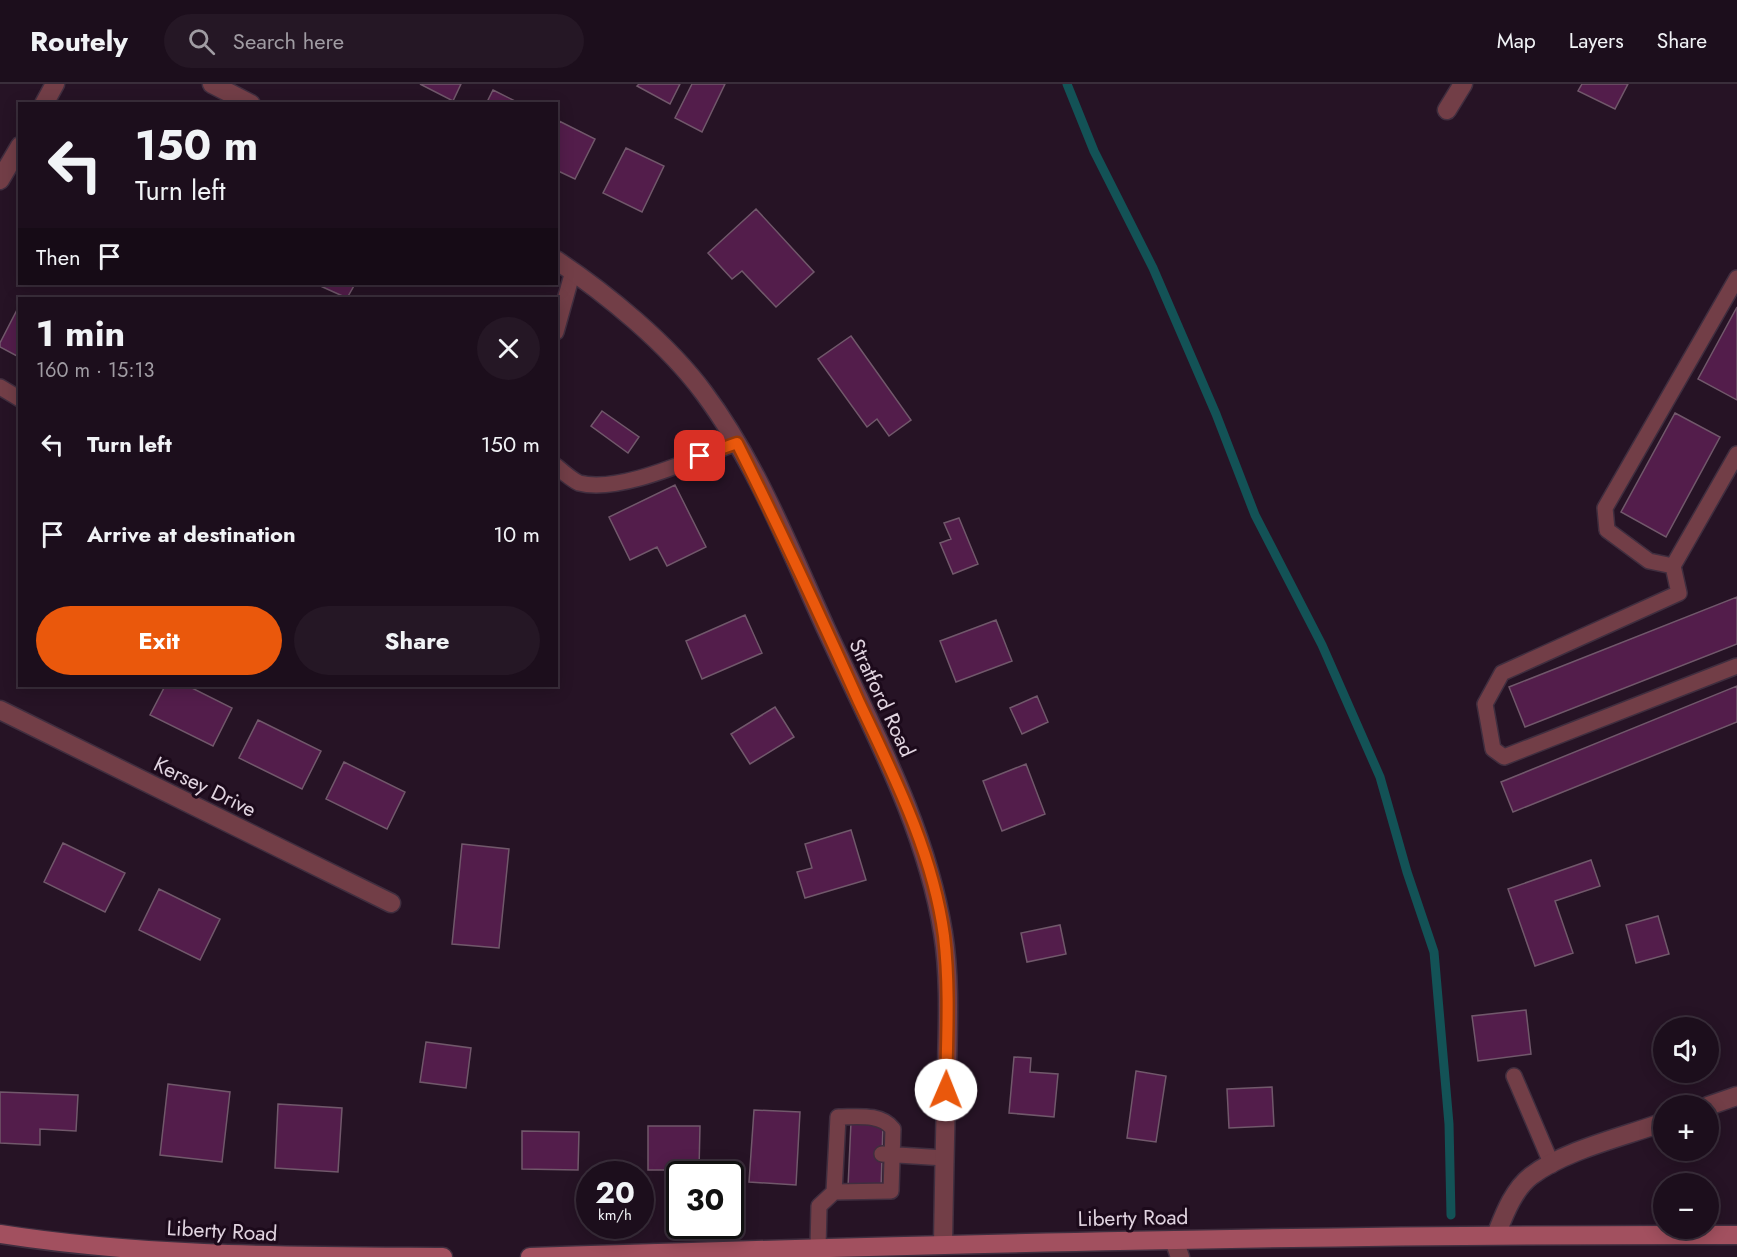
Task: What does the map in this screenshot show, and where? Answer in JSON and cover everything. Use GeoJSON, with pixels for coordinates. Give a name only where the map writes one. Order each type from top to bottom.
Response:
{"type":"FeatureCollection","features":[{"type":"Feature","properties":{"kind":"main road","name":"Liberty Road"},"geometry":{"type":"LineString","coordinates":[[0,1234],[76,1246],[225,1254],[443,1257]]}},
{"type":"Feature","properties":{"kind":"main road","name":"Liberty Road"},"geometry":{"type":"LineString","coordinates":[[530,1257],[943,1244],[1177,1249],[1496,1235],[1737,1235]]}},
{"type":"Feature","properties":{"kind":"street"},"geometry":{"type":"LineString","coordinates":[[45,102],[55,84]]}},
{"type":"Feature","properties":{"kind":"street"},"geometry":{"type":"LineString","coordinates":[[212,84],[247,102]]}},
{"type":"Feature","properties":{"kind":"street"},"geometry":{"type":"LineString","coordinates":[[1447,110],[1463,84]]}},
{"type":"Feature","properties":{"kind":"street"},"geometry":{"type":"LineString","coordinates":[[0,180],[18,149]]}},
{"type":"Feature","properties":{"kind":"street","name":"Stratford Road"},"geometry":{"type":"LineString","coordinates":[[558,261],[647,332],[704,392],[737,443],[783,535],[911,814],[935,893],[944,935],[948,1022],[943,1244]]}},
{"type":"Feature","properties":{"kind":"street","name":"Kersey Drive"},"geometry":{"type":"LineString","coordinates":[[0,710],[391,903]]}},
{"type":"Feature","properties":{"kind":"street"},"geometry":{"type":"LineString","coordinates":[[1719,1102],[1737,1096]]}},
{"type":"Feature","properties":{"kind":"street"},"geometry":{"type":"LineString","coordinates":[[1496,1235],[1517,1192],[1530,1177],[1552,1165],[1653,1126]]}},
{"type":"Feature","properties":{"kind":"lane"},"geometry":{"type":"LineString","coordinates":[[558,325],[573,272]]}},
{"type":"Feature","properties":{"kind":"lane"},"geometry":{"type":"LineString","coordinates":[[1673,566],[1648,561],[1607,530],[1605,508],[1737,278]]}},
{"type":"Feature","properties":{"kind":"lane"},"geometry":{"type":"LineString","coordinates":[[0,387],[18,398]]}},
{"type":"Feature","properties":{"kind":"lane"},"geometry":{"type":"LineString","coordinates":[[558,467],[578,482],[608,485],[646,476],[737,443]]}},
{"type":"Feature","properties":{"kind":"lane"},"geometry":{"type":"LineString","coordinates":[[1737,454],[1673,566],[1679,593],[1502,673],[1485,704],[1493,749],[1504,756],[1737,666]]}},
{"type":"Feature","properties":{"kind":"lane"},"geometry":{"type":"LineString","coordinates":[[1514,1076],[1552,1165]]}},
{"type":"Feature","properties":{"kind":"lane"},"geometry":{"type":"LineString","coordinates":[[818,1248],[819,1206],[834,1192],[843,1151],[838,1117],[879,1118],[888,1122],[893,1130],[887,1155],[891,1191],[834,1192]]}},
{"type":"Feature","properties":{"kind":"lane"},"geometry":{"type":"LineString","coordinates":[[887,1155],[945,1158]]}},
{"type":"Feature","properties":{"kind":"building"},"geometry":{"type":"Polygon","coordinates":[[[420,84],[461,84],[453,101],[420,84]]]}},
{"type":"Feature","properties":{"kind":"building"},"geometry":{"type":"Polygon","coordinates":[[[639,84],[680,84],[670,104],[637,86],[639,84]]]}},
{"type":"Feature","properties":{"kind":"building"},"geometry":{"type":"Polygon","coordinates":[[[692,84],[725,84],[702,132],[675,118],[692,84]]]}},
{"type":"Feature","properties":{"kind":"building"},"geometry":{"type":"Polygon","coordinates":[[[1582,84],[1628,84],[1615,109],[1578,91],[1582,84]]]}},
{"type":"Feature","properties":{"kind":"building"},"geometry":{"type":"Polygon","coordinates":[[[493,90],[517,102],[487,102],[493,90]]]}},
{"type":"Feature","properties":{"kind":"building"},"geometry":{"type":"Polygon","coordinates":[[[559,121],[595,139],[575,179],[558,171],[559,121]]]}},
{"type":"Feature","properties":{"kind":"building"},"geometry":{"type":"Polygon","coordinates":[[[626,148],[664,166],[642,212],[603,193],[626,148]]]}},
{"type":"Feature","properties":{"kind":"building"},"geometry":{"type":"Polygon","coordinates":[[[756,209],[814,272],[776,307],[742,271],[732,279],[708,253],[756,209]]]}},
{"type":"Feature","properties":{"kind":"building"},"geometry":{"type":"Polygon","coordinates":[[[318,285],[354,285],[348,297],[318,285]]]}},
{"type":"Feature","properties":{"kind":"building"},"geometry":{"type":"Polygon","coordinates":[[[1737,307],[1737,400],[1698,379],[1737,307]]]}},
{"type":"Feature","properties":{"kind":"building"},"geometry":{"type":"Polygon","coordinates":[[[18,308],[18,355],[0,347],[18,308]]]}},
{"type":"Feature","properties":{"kind":"building"},"geometry":{"type":"Polygon","coordinates":[[[851,336],[911,420],[889,436],[877,419],[867,427],[818,359],[851,336]]]}},
{"type":"Feature","properties":{"kind":"building"},"geometry":{"type":"Polygon","coordinates":[[[602,411],[639,437],[628,453],[591,426],[602,411]]]}},
{"type":"Feature","properties":{"kind":"building"},"geometry":{"type":"Polygon","coordinates":[[[1675,413],[1720,437],[1666,537],[1621,512],[1675,413]]]}},
{"type":"Feature","properties":{"kind":"building"},"geometry":{"type":"Polygon","coordinates":[[[675,485],[706,547],[667,566],[657,547],[630,560],[609,517],[675,485]]]}},
{"type":"Feature","properties":{"kind":"building"},"geometry":{"type":"Polygon","coordinates":[[[959,518],[978,564],[953,574],[940,543],[951,539],[944,523],[959,518]]]}},
{"type":"Feature","properties":{"kind":"building"},"geometry":{"type":"Polygon","coordinates":[[[1737,597],[1737,644],[1525,727],[1509,687],[1737,597]]]}},
{"type":"Feature","properties":{"kind":"building"},"geometry":{"type":"Polygon","coordinates":[[[745,615],[762,653],[702,679],[686,641],[745,615]]]}},
{"type":"Feature","properties":{"kind":"building"},"geometry":{"type":"Polygon","coordinates":[[[996,620],[1012,661],[956,682],[940,641],[996,620]]]}},
{"type":"Feature","properties":{"kind":"building"},"geometry":{"type":"Polygon","coordinates":[[[1737,686],[1737,722],[1513,812],[1501,782],[1737,686]]]}},
{"type":"Feature","properties":{"kind":"building"},"geometry":{"type":"Polygon","coordinates":[[[164,687],[190,687],[232,708],[213,746],[150,715],[164,687]]]}},
{"type":"Feature","properties":{"kind":"building"},"geometry":{"type":"Polygon","coordinates":[[[1037,696],[1048,722],[1022,734],[1010,708],[1037,696]]]}},
{"type":"Feature","properties":{"kind":"building"},"geometry":{"type":"Polygon","coordinates":[[[775,707],[794,737],[750,764],[731,734],[775,707]]]}},
{"type":"Feature","properties":{"kind":"building"},"geometry":{"type":"Polygon","coordinates":[[[258,720],[321,751],[302,789],[239,758],[258,720]]]}},
{"type":"Feature","properties":{"kind":"building"},"geometry":{"type":"Polygon","coordinates":[[[344,762],[405,792],[387,829],[326,799],[344,762]]]}},
{"type":"Feature","properties":{"kind":"building"},"geometry":{"type":"Polygon","coordinates":[[[1026,764],[1045,814],[1002,831],[983,781],[1026,764]]]}},
{"type":"Feature","properties":{"kind":"building"},"geometry":{"type":"Polygon","coordinates":[[[851,830],[866,880],[805,898],[797,872],[812,868],[805,844],[851,830]]]}},
{"type":"Feature","properties":{"kind":"building"},"geometry":{"type":"Polygon","coordinates":[[[63,843],[125,873],[105,912],[44,882],[63,843]]]}},
{"type":"Feature","properties":{"kind":"building"},"geometry":{"type":"Polygon","coordinates":[[[462,844],[509,849],[499,948],[452,944],[462,844]]]}},
{"type":"Feature","properties":{"kind":"building"},"geometry":{"type":"Polygon","coordinates":[[[1591,860],[1600,886],[1555,901],[1573,953],[1535,966],[1508,889],[1591,860]]]}},
{"type":"Feature","properties":{"kind":"building"},"geometry":{"type":"Polygon","coordinates":[[[159,889],[220,919],[200,960],[139,930],[159,889]]]}},
{"type":"Feature","properties":{"kind":"building"},"geometry":{"type":"Polygon","coordinates":[[[1658,916],[1669,954],[1636,963],[1626,925],[1658,916]]]}},
{"type":"Feature","properties":{"kind":"building"},"geometry":{"type":"Polygon","coordinates":[[[1060,925],[1066,954],[1027,962],[1021,933],[1060,925]]]}},
{"type":"Feature","properties":{"kind":"building"},"geometry":{"type":"Polygon","coordinates":[[[1526,1010],[1531,1054],[1478,1061],[1472,1016],[1526,1010]]]}},
{"type":"Feature","properties":{"kind":"building"},"geometry":{"type":"Polygon","coordinates":[[[426,1042],[471,1048],[466,1088],[420,1082],[426,1042]]]}},
{"type":"Feature","properties":{"kind":"building"},"geometry":{"type":"Polygon","coordinates":[[[1014,1057],[1031,1058],[1030,1072],[1058,1074],[1054,1117],[1009,1113],[1014,1057]]]}},
{"type":"Feature","properties":{"kind":"building"},"geometry":{"type":"Polygon","coordinates":[[[1136,1071],[1166,1076],[1156,1142],[1127,1138],[1136,1071]]]}},
{"type":"Feature","properties":{"kind":"building"},"geometry":{"type":"Polygon","coordinates":[[[168,1084],[230,1092],[222,1162],[160,1155],[168,1084]]]}},
{"type":"Feature","properties":{"kind":"building"},"geometry":{"type":"Polygon","coordinates":[[[1272,1087],[1274,1126],[1229,1128],[1227,1089],[1272,1087]]]}},
{"type":"Feature","properties":{"kind":"building"},"geometry":{"type":"Polygon","coordinates":[[[0,1092],[78,1095],[76,1131],[40,1129],[40,1145],[0,1143],[0,1092]]]}},
{"type":"Feature","properties":{"kind":"building"},"geometry":{"type":"Polygon","coordinates":[[[278,1104],[342,1108],[338,1172],[275,1168],[278,1104]]]}},
{"type":"Feature","properties":{"kind":"building"},"geometry":{"type":"Polygon","coordinates":[[[754,1110],[800,1112],[796,1185],[749,1182],[754,1110]]]}},
{"type":"Feature","properties":{"kind":"building"},"geometry":{"type":"Polygon","coordinates":[[[851,1122],[883,1124],[881,1189],[848,1187],[851,1122]]]}},
{"type":"Feature","properties":{"kind":"building"},"geometry":{"type":"Polygon","coordinates":[[[648,1126],[700,1126],[699,1161],[666,1161],[666,1170],[654,1170],[654,1161],[648,1161],[648,1126]]]}},
{"type":"Feature","properties":{"kind":"building"},"geometry":{"type":"Polygon","coordinates":[[[522,1131],[579,1132],[576,1170],[522,1169],[522,1131]]]}},
{"type":"Feature","properties":{"kind":"waterway"},"geometry":{"type":"LineString","coordinates":[[1067,84],[1094,151],[1153,268],[1216,414],[1255,515],[1322,645],[1380,777],[1407,872],[1434,952],[1449,1124],[1451,1215]]}},
{"type":"Feature","properties":{"kind":"route"},"geometry":{"type":"LineString","coordinates":[[700,456],[737,443],[783,535],[911,814],[935,893],[944,935],[948,1022],[946,1090]]}}]}
